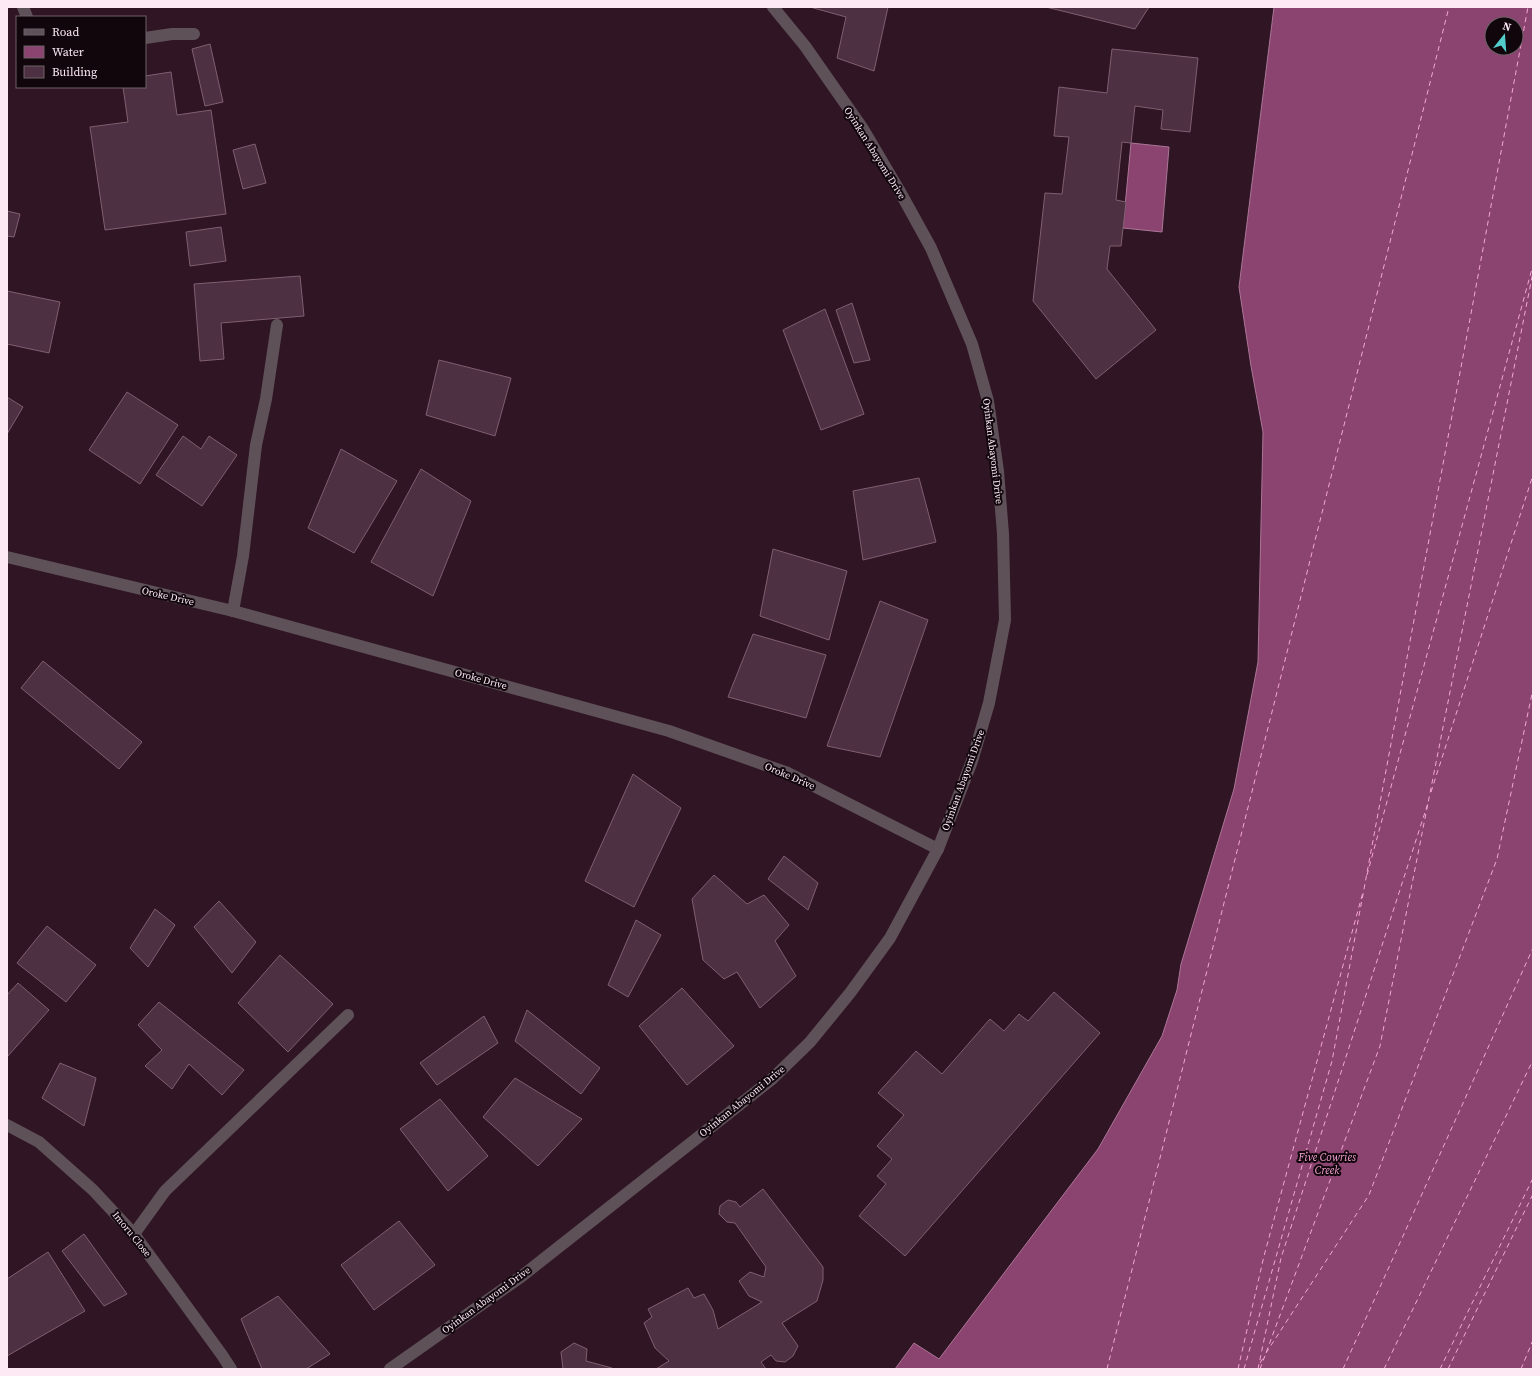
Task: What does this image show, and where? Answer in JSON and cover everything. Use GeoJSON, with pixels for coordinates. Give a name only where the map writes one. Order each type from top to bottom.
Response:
{"type":"FeatureCollection","features":[{"type":"Feature","properties":{"kind":"street","name":"Oyinkan Abayomi Drive"},"geometry":{"type":"LineString","coordinates":[[390,1369],[522,1276],[772,1079],[810,1042],[850,992],[890,938],[938,849],[972,761],[989,703],[1005,620],[1003,534],[998,471],[988,401],[972,344],[931,248],[863,129],[804,46],[774,7]]}},
{"type":"Feature","properties":{"kind":"street"},"geometry":{"type":"LineString","coordinates":[[146,38],[172,34],[194,34]]}},
{"type":"Feature","properties":{"kind":"street"},"geometry":{"type":"LineString","coordinates":[[233,611],[246,528],[256,445],[266,399],[277,325]]}},
{"type":"Feature","properties":{"kind":"street","name":"Oroke Drive"},"geometry":{"type":"LineString","coordinates":[[7,557],[233,611],[669,731],[788,773],[938,849]]}},
{"type":"Feature","properties":{"kind":"street"},"geometry":{"type":"LineString","coordinates":[[134,1234],[165,1190],[348,1016]]}},
{"type":"Feature","properties":{"kind":"street","name":"Imoru Close"},"geometry":{"type":"LineString","coordinates":[[7,1125],[39,1142],[93,1190],[134,1234],[231,1369]]}},
{"type":"Feature","properties":{"kind":"water","name":"Five Cowries Creek"},"geometry":{"type":"Polygon","coordinates":[[[1274,7],[1533,7],[1533,1369],[895,1369],[914,1343],[939,1359],[1098,1149],[1162,1036],[1177,990],[1181,964],[1234,789],[1258,662],[1263,432],[1239,287],[1274,7]]]}},
{"type":"Feature","properties":{"kind":"water"},"geometry":{"type":"Polygon","coordinates":[[[1131,143],[1169,147],[1162,232],[1123,228],[1131,143]]]}},
{"type":"Feature","properties":{"kind":"building"},"geometry":{"type":"Polygon","coordinates":[[[810,7],[888,7],[874,71],[837,58],[846,17],[810,7]]]}},
{"type":"Feature","properties":{"kind":"building"},"geometry":{"type":"Polygon","coordinates":[[[1046,7],[1149,7],[1135,29],[1046,7]]]}},
{"type":"Feature","properties":{"kind":"building"},"geometry":{"type":"Polygon","coordinates":[[[210,44],[223,102],[205,106],[192,49],[210,44]]]}},
{"type":"Feature","properties":{"kind":"building"},"geometry":{"type":"Polygon","coordinates":[[[1112,49],[1198,58],[1190,132],[1161,129],[1163,110],[1135,106],[1131,143],[1122,142],[1116,200],[1126,202],[1121,246],[1110,246],[1107,269],[1156,330],[1096,379],[1033,301],[1045,193],[1062,194],[1069,137],[1054,136],[1059,87],[1107,93],[1112,49]]]}},
{"type":"Feature","properties":{"kind":"building"},"geometry":{"type":"Polygon","coordinates":[[[171,72],[177,115],[211,110],[226,214],[105,230],[90,127],[128,122],[123,88],[146,88],[146,76],[171,72]]]}},
{"type":"Feature","properties":{"kind":"building"},"geometry":{"type":"Polygon","coordinates":[[[255,144],[266,183],[243,189],[233,150],[255,144]]]}},
{"type":"Feature","properties":{"kind":"building"},"geometry":{"type":"Polygon","coordinates":[[[7,211],[20,214],[14,237],[7,236],[7,211]]]}},
{"type":"Feature","properties":{"kind":"building"},"geometry":{"type":"Polygon","coordinates":[[[221,227],[226,261],[190,266],[186,232],[221,227]]]}},
{"type":"Feature","properties":{"kind":"building"},"geometry":{"type":"Polygon","coordinates":[[[300,276],[304,316],[221,323],[224,359],[200,361],[194,284],[300,276]]]}},
{"type":"Feature","properties":{"kind":"building"},"geometry":{"type":"Polygon","coordinates":[[[7,291],[60,302],[49,353],[7,344],[7,291]]]}},
{"type":"Feature","properties":{"kind":"building"},"geometry":{"type":"Polygon","coordinates":[[[852,303],[870,360],[854,363],[836,310],[852,303]]]}},
{"type":"Feature","properties":{"kind":"building"},"geometry":{"type":"Polygon","coordinates":[[[825,309],[864,414],[821,430],[783,330],[825,309]]]}},
{"type":"Feature","properties":{"kind":"building"},"geometry":{"type":"Polygon","coordinates":[[[439,360],[511,378],[495,436],[426,415],[439,360]]]}},
{"type":"Feature","properties":{"kind":"building"},"geometry":{"type":"Polygon","coordinates":[[[127,392],[178,425],[140,484],[89,450],[127,392]]]}},
{"type":"Feature","properties":{"kind":"building"},"geometry":{"type":"Polygon","coordinates":[[[7,397],[23,407],[7,434],[7,397]]]}},
{"type":"Feature","properties":{"kind":"building"},"geometry":{"type":"Polygon","coordinates":[[[183,436],[201,449],[209,436],[237,455],[202,506],[156,475],[183,436]]]}},
{"type":"Feature","properties":{"kind":"building"},"geometry":{"type":"Polygon","coordinates":[[[341,449],[397,481],[354,553],[308,528],[341,449]]]}},
{"type":"Feature","properties":{"kind":"building"},"geometry":{"type":"Polygon","coordinates":[[[421,469],[471,501],[433,596],[371,562],[421,469]]]}},
{"type":"Feature","properties":{"kind":"building"},"geometry":{"type":"Polygon","coordinates":[[[919,478],[936,542],[863,560],[853,491],[919,478]]]}},
{"type":"Feature","properties":{"kind":"building"},"geometry":{"type":"Polygon","coordinates":[[[773,549],[847,571],[829,640],[760,616],[773,549]]]}},
{"type":"Feature","properties":{"kind":"building"},"geometry":{"type":"Polygon","coordinates":[[[880,601],[928,620],[880,757],[827,746],[880,601]]]}},
{"type":"Feature","properties":{"kind":"building"},"geometry":{"type":"Polygon","coordinates":[[[753,634],[826,655],[806,718],[728,697],[753,634]]]}},
{"type":"Feature","properties":{"kind":"building"},"geometry":{"type":"Polygon","coordinates":[[[43,661],[142,742],[119,769],[21,688],[43,661]]]}},
{"type":"Feature","properties":{"kind":"building"},"geometry":{"type":"Polygon","coordinates":[[[633,774],[681,808],[634,907],[585,881],[633,774]]]}},
{"type":"Feature","properties":{"kind":"building"},"geometry":{"type":"Polygon","coordinates":[[[784,856],[818,883],[808,910],[768,879],[784,856]]]}},
{"type":"Feature","properties":{"kind":"building"},"geometry":{"type":"Polygon","coordinates":[[[714,875],[747,904],[764,895],[789,925],[775,941],[796,976],[760,1008],[737,972],[724,979],[703,960],[692,899],[714,875]]]}},
{"type":"Feature","properties":{"kind":"building"},"geometry":{"type":"Polygon","coordinates":[[[219,901],[256,942],[232,973],[194,927],[219,901]]]}},
{"type":"Feature","properties":{"kind":"building"},"geometry":{"type":"Polygon","coordinates":[[[155,909],[175,925],[148,967],[130,948],[155,909]]]}},
{"type":"Feature","properties":{"kind":"building"},"geometry":{"type":"Polygon","coordinates":[[[636,920],[661,935],[628,997],[608,985],[636,920]]]}},
{"type":"Feature","properties":{"kind":"building"},"geometry":{"type":"Polygon","coordinates":[[[47,926],[96,965],[66,1002],[17,963],[47,926]]]}},
{"type":"Feature","properties":{"kind":"building"},"geometry":{"type":"Polygon","coordinates":[[[280,955],[333,1004],[288,1052],[238,1003],[280,955]]]}},
{"type":"Feature","properties":{"kind":"building"},"geometry":{"type":"Polygon","coordinates":[[[18,983],[49,1010],[7,1057],[7,995],[18,983]]]}},
{"type":"Feature","properties":{"kind":"building"},"geometry":{"type":"Polygon","coordinates":[[[682,988],[734,1046],[687,1085],[639,1026],[682,988]]]}},
{"type":"Feature","properties":{"kind":"building"},"geometry":{"type":"Polygon","coordinates":[[[1054,992],[1100,1033],[905,1256],[859,1216],[886,1184],[877,1176],[892,1159],[877,1146],[904,1115],[878,1093],[916,1051],[942,1074],[990,1019],[1004,1031],[1019,1014],[1028,1021],[1054,992]]]}},
{"type":"Feature","properties":{"kind":"building"},"geometry":{"type":"Polygon","coordinates":[[[159,1002],[244,1070],[222,1095],[189,1064],[172,1089],[145,1066],[162,1050],[138,1025],[159,1002]]]}},
{"type":"Feature","properties":{"kind":"building"},"geometry":{"type":"Polygon","coordinates":[[[527,1010],[600,1068],[581,1094],[515,1041],[527,1010]]]}},
{"type":"Feature","properties":{"kind":"building"},"geometry":{"type":"Polygon","coordinates":[[[484,1016],[498,1043],[437,1085],[420,1063],[484,1016]]]}},
{"type":"Feature","properties":{"kind":"building"},"geometry":{"type":"Polygon","coordinates":[[[60,1063],[96,1078],[84,1126],[42,1098],[60,1063]]]}},
{"type":"Feature","properties":{"kind":"building"},"geometry":{"type":"Polygon","coordinates":[[[515,1078],[582,1119],[538,1166],[483,1117],[515,1078]]]}},
{"type":"Feature","properties":{"kind":"building"},"geometry":{"type":"Polygon","coordinates":[[[440,1099],[488,1156],[448,1191],[400,1129],[440,1099]]]}},
{"type":"Feature","properties":{"kind":"building"},"geometry":{"type":"Polygon","coordinates":[[[763,1189],[823,1267],[823,1280],[817,1301],[782,1323],[798,1346],[793,1356],[785,1362],[776,1361],[771,1355],[761,1362],[766,1369],[656,1369],[669,1361],[655,1348],[644,1323],[652,1317],[648,1309],[688,1288],[694,1298],[704,1294],[713,1310],[718,1329],[762,1302],[749,1296],[739,1281],[750,1272],[764,1277],[766,1267],[735,1223],[727,1222],[719,1214],[720,1206],[728,1200],[736,1202],[740,1207],[763,1189]]]}},
{"type":"Feature","properties":{"kind":"building"},"geometry":{"type":"Polygon","coordinates":[[[399,1221],[435,1265],[374,1310],[341,1265],[399,1221]]]}},
{"type":"Feature","properties":{"kind":"building"},"geometry":{"type":"Polygon","coordinates":[[[84,1234],[127,1294],[104,1306],[62,1251],[84,1234]]]}},
{"type":"Feature","properties":{"kind":"building"},"geometry":{"type":"Polygon","coordinates":[[[48,1252],[85,1311],[7,1356],[7,1279],[48,1252]]]}},
{"type":"Feature","properties":{"kind":"building"},"geometry":{"type":"Polygon","coordinates":[[[278,1296],[330,1354],[306,1369],[262,1369],[241,1319],[278,1296]]]}},
{"type":"Feature","properties":{"kind":"building"},"geometry":{"type":"Polygon","coordinates":[[[574,1343],[587,1349],[586,1361],[613,1369],[563,1369],[561,1352],[574,1343]]]}},
{"type":"Feature","properties":{"kind":"ferry route"},"geometry":{"type":"LineString","coordinates":[[1107,1369],[1449,7]]}},
{"type":"Feature","properties":{"kind":"ferry route"},"geometry":{"type":"LineString","coordinates":[[1244,1369],[1332,1061],[1528,7]]}},
{"type":"Feature","properties":{"kind":"ferry route"},"geometry":{"type":"LineString","coordinates":[[1367,875],[1533,265]]}},
{"type":"Feature","properties":{"kind":"ferry route"},"geometry":{"type":"LineString","coordinates":[[1260,1369],[1380,1046],[1533,272]]}},
{"type":"Feature","properties":{"kind":"ferry route"},"geometry":{"type":"LineString","coordinates":[[1431,792],[1533,475]]}},
{"type":"Feature","properties":{"kind":"ferry route"},"geometry":{"type":"LineString","coordinates":[[1266,1353],[1369,1195],[1497,859],[1533,689]]}},
{"type":"Feature","properties":{"kind":"ferry route"},"geometry":{"type":"LineString","coordinates":[[1258,1369],[1281,1258],[1428,803]]}},
{"type":"Feature","properties":{"kind":"ferry route"},"geometry":{"type":"LineString","coordinates":[[1238,1369],[1264,1256],[1363,892]]}},
{"type":"Feature","properties":{"kind":"ferry route"},"geometry":{"type":"LineString","coordinates":[[1343,1369],[1533,948]]}},
{"type":"Feature","properties":{"kind":"ferry route"},"geometry":{"type":"LineString","coordinates":[[1384,1369],[1533,1060]]}},
{"type":"Feature","properties":{"kind":"ferry route"},"geometry":{"type":"LineString","coordinates":[[1440,1369],[1533,1178]]}},
{"type":"Feature","properties":{"kind":"ferry route"},"geometry":{"type":"LineString","coordinates":[[1448,1369],[1533,1194]]}},
{"type":"Feature","properties":{"kind":"ferry route"},"geometry":{"type":"LineString","coordinates":[[1521,1369],[1533,1340]]}},
{"type":"Feature","properties":{"kind":"ferry route"},"geometry":{"type":"LineString","coordinates":[[1260,1363],[1263,1358]]}}]}
